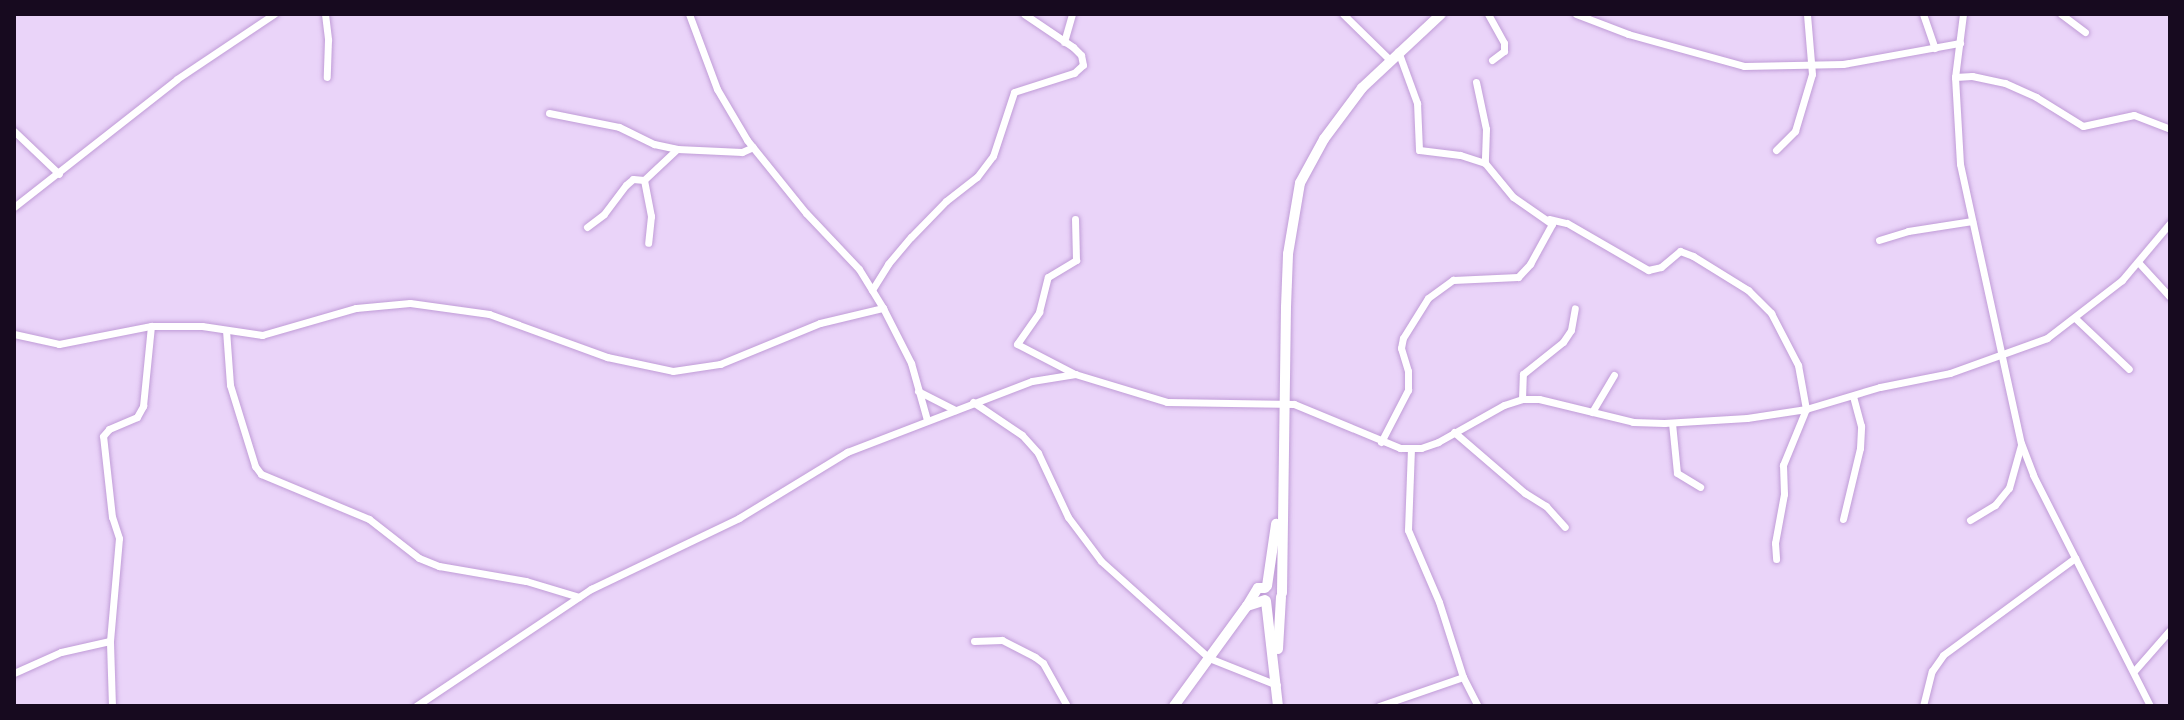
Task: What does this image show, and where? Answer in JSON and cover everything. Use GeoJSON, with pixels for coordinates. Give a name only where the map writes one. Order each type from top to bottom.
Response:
{"type":"FeatureCollection","features":[{"type":"Feature","properties":{"kind":"main road"},"geometry":{"type":"LineString","coordinates":[[1276,671],[1281,595],[1288,254],[1300,183],[1324,139],[1394,55],[1441,14]]}},
{"type":"Feature","properties":{"kind":"main road"},"geometry":{"type":"LineString","coordinates":[[1278,706],[1266,594],[1282,495]]}},
{"type":"Feature","properties":{"kind":"main road"},"geometry":{"type":"LineString","coordinates":[[1174,706],[1247,606],[1274,585],[1281,595]]}},
{"type":"Feature","properties":{"kind":"main road"},"geometry":{"type":"LineString","coordinates":[[1266,594],[1273,604],[1281,595]]}},
{"type":"Feature","properties":{"kind":"street"},"geometry":{"type":"LineString","coordinates":[[14,207],[177,79],[274,14]]}},
{"type":"Feature","properties":{"kind":"street"},"geometry":{"type":"LineString","coordinates":[[325,14],[327,77]]}},
{"type":"Feature","properties":{"kind":"street"},"geometry":{"type":"LineString","coordinates":[[689,14],[717,89],[753,147],[806,213],[859,269],[883,308],[911,363],[927,420]]}},
{"type":"Feature","properties":{"kind":"street"},"geometry":{"type":"LineString","coordinates":[[872,290],[888,264],[911,237],[977,177],[993,156],[1014,92],[1074,73],[1083,65],[1081,55],[1024,14]]}},
{"type":"Feature","properties":{"kind":"street"},"geometry":{"type":"LineString","coordinates":[[1064,42],[1072,14]]}},
{"type":"Feature","properties":{"kind":"street"},"geometry":{"type":"LineString","coordinates":[[1343,14],[1394,55],[1417,103],[1419,150],[1460,155],[1485,163],[1513,197],[1549,219],[1567,223],[1648,270],[1661,267],[1680,251],[1748,290],[1771,313],[1785,334],[1798,365],[1806,409],[1783,465],[1784,494],[1775,543],[1776,559]]}},
{"type":"Feature","properties":{"kind":"street"},"geometry":{"type":"LineString","coordinates":[[1488,14],[1504,43],[1504,51],[1492,60]]}},
{"type":"Feature","properties":{"kind":"street"},"geometry":{"type":"LineString","coordinates":[[1576,14],[1628,34],[1744,66],[1843,64],[1960,43]]}},
{"type":"Feature","properties":{"kind":"street"},"geometry":{"type":"LineString","coordinates":[[1776,150],[1795,131],[1812,65],[1807,14]]}},
{"type":"Feature","properties":{"kind":"street"},"geometry":{"type":"LineString","coordinates":[[1923,14],[1935,48]]}},
{"type":"Feature","properties":{"kind":"street"},"geometry":{"type":"LineString","coordinates":[[1963,14],[1955,77],[1960,164],[2021,443],[2150,706]]}},
{"type":"Feature","properties":{"kind":"street"},"geometry":{"type":"LineString","coordinates":[[2061,14],[2085,32]]}},
{"type":"Feature","properties":{"kind":"street"},"geometry":{"type":"LineString","coordinates":[[1955,77],[1972,76],[2005,83],[2036,97],[2083,126],[2134,115],[2170,129]]}},
{"type":"Feature","properties":{"kind":"street"},"geometry":{"type":"LineString","coordinates":[[1476,82],[1486,129],[1485,163]]}},
{"type":"Feature","properties":{"kind":"street"},"geometry":{"type":"LineString","coordinates":[[549,113],[619,127],[654,144],[677,149],[742,152],[753,147]]}},
{"type":"Feature","properties":{"kind":"street"},"geometry":{"type":"LineString","coordinates":[[14,131],[59,174]]}},
{"type":"Feature","properties":{"kind":"street"},"geometry":{"type":"LineString","coordinates":[[587,227],[604,214],[633,179],[644,180],[677,149]]}},
{"type":"Feature","properties":{"kind":"street"},"geometry":{"type":"LineString","coordinates":[[644,180],[651,216],[648,243]]}},
{"type":"Feature","properties":{"kind":"street"},"geometry":{"type":"LineString","coordinates":[[1075,219],[1076,260],[1048,277],[1039,312],[1017,344],[1075,374],[1167,402],[1200,405],[1283,402],[1320,412],[1381,442],[1411,448],[1438,442],[1522,399],[1539,399],[1633,422],[1672,423],[1806,409],[1950,373],[2047,338],[2075,318],[2138,262],[2170,223]]}},
{"type":"Feature","properties":{"kind":"street"},"geometry":{"type":"LineString","coordinates":[[1381,442],[1408,390],[1408,371],[1401,348],[1403,338],[1428,298],[1453,280],[1518,277],[1551,228],[1549,219]]}},
{"type":"Feature","properties":{"kind":"street"},"geometry":{"type":"LineString","coordinates":[[1879,240],[1908,231],[1972,221]]}},
{"type":"Feature","properties":{"kind":"street"},"geometry":{"type":"LineString","coordinates":[[2138,262],[2170,297]]}},
{"type":"Feature","properties":{"kind":"street"},"geometry":{"type":"LineString","coordinates":[[14,334],[59,344],[151,326],[202,326],[262,335],[356,308],[410,303],[489,314],[607,357],[673,371],[720,364],[820,323],[883,308]]}},
{"type":"Feature","properties":{"kind":"street"},"geometry":{"type":"LineString","coordinates":[[1522,399],[1523,374],[1563,342],[1571,330],[1575,308]]}},
{"type":"Feature","properties":{"kind":"street"},"geometry":{"type":"LineString","coordinates":[[2075,318],[2129,369]]}},
{"type":"Feature","properties":{"kind":"street"},"geometry":{"type":"LineString","coordinates":[[112,706],[110,641],[119,538],[112,517],[103,436],[109,429],[137,417],[143,406],[151,326]]}},
{"type":"Feature","properties":{"kind":"street"},"geometry":{"type":"LineString","coordinates":[[226,330],[230,385],[255,466],[261,474],[369,519],[429,562],[526,581],[579,597]]}},
{"type":"Feature","properties":{"kind":"street"},"geometry":{"type":"LineString","coordinates":[[416,706],[626,569],[739,518],[847,452],[1032,381],[1075,374]]}},
{"type":"Feature","properties":{"kind":"street"},"geometry":{"type":"LineString","coordinates":[[1592,412],[1614,375]]}},
{"type":"Feature","properties":{"kind":"street"},"geometry":{"type":"LineString","coordinates":[[917,391],[955,410]]}},
{"type":"Feature","properties":{"kind":"street"},"geometry":{"type":"LineString","coordinates":[[1843,519],[1860,448],[1861,426],[1853,396]]}},
{"type":"Feature","properties":{"kind":"street"},"geometry":{"type":"LineString","coordinates":[[973,402],[1022,435],[1047,468],[1080,536],[1101,561],[1209,658],[1277,685]]}},
{"type":"Feature","properties":{"kind":"street"},"geometry":{"type":"LineString","coordinates":[[1672,423],[1677,473],[1700,487]]}},
{"type":"Feature","properties":{"kind":"street"},"geometry":{"type":"LineString","coordinates":[[1454,432],[1525,493],[1546,506],[1565,527]]}},
{"type":"Feature","properties":{"kind":"street"},"geometry":{"type":"LineString","coordinates":[[1970,520],[1995,505],[2009,488],[2021,443]]}},
{"type":"Feature","properties":{"kind":"street"},"geometry":{"type":"LineString","coordinates":[[1411,448],[1408,530],[1439,602],[1463,677],[1478,706]]}},
{"type":"Feature","properties":{"kind":"street"},"geometry":{"type":"LineString","coordinates":[[1923,706],[1932,671],[1943,655],[2075,558]]}},
{"type":"Feature","properties":{"kind":"street"},"geometry":{"type":"LineString","coordinates":[[2135,670],[2170,630]]}},
{"type":"Feature","properties":{"kind":"street"},"geometry":{"type":"LineString","coordinates":[[974,641],[1002,640],[1035,657],[1043,663],[1067,706]]}},
{"type":"Feature","properties":{"kind":"street"},"geometry":{"type":"LineString","coordinates":[[14,673],[61,652],[110,641]]}},
{"type":"Feature","properties":{"kind":"street"},"geometry":{"type":"LineString","coordinates":[[1379,706],[1463,677]]}}]}
